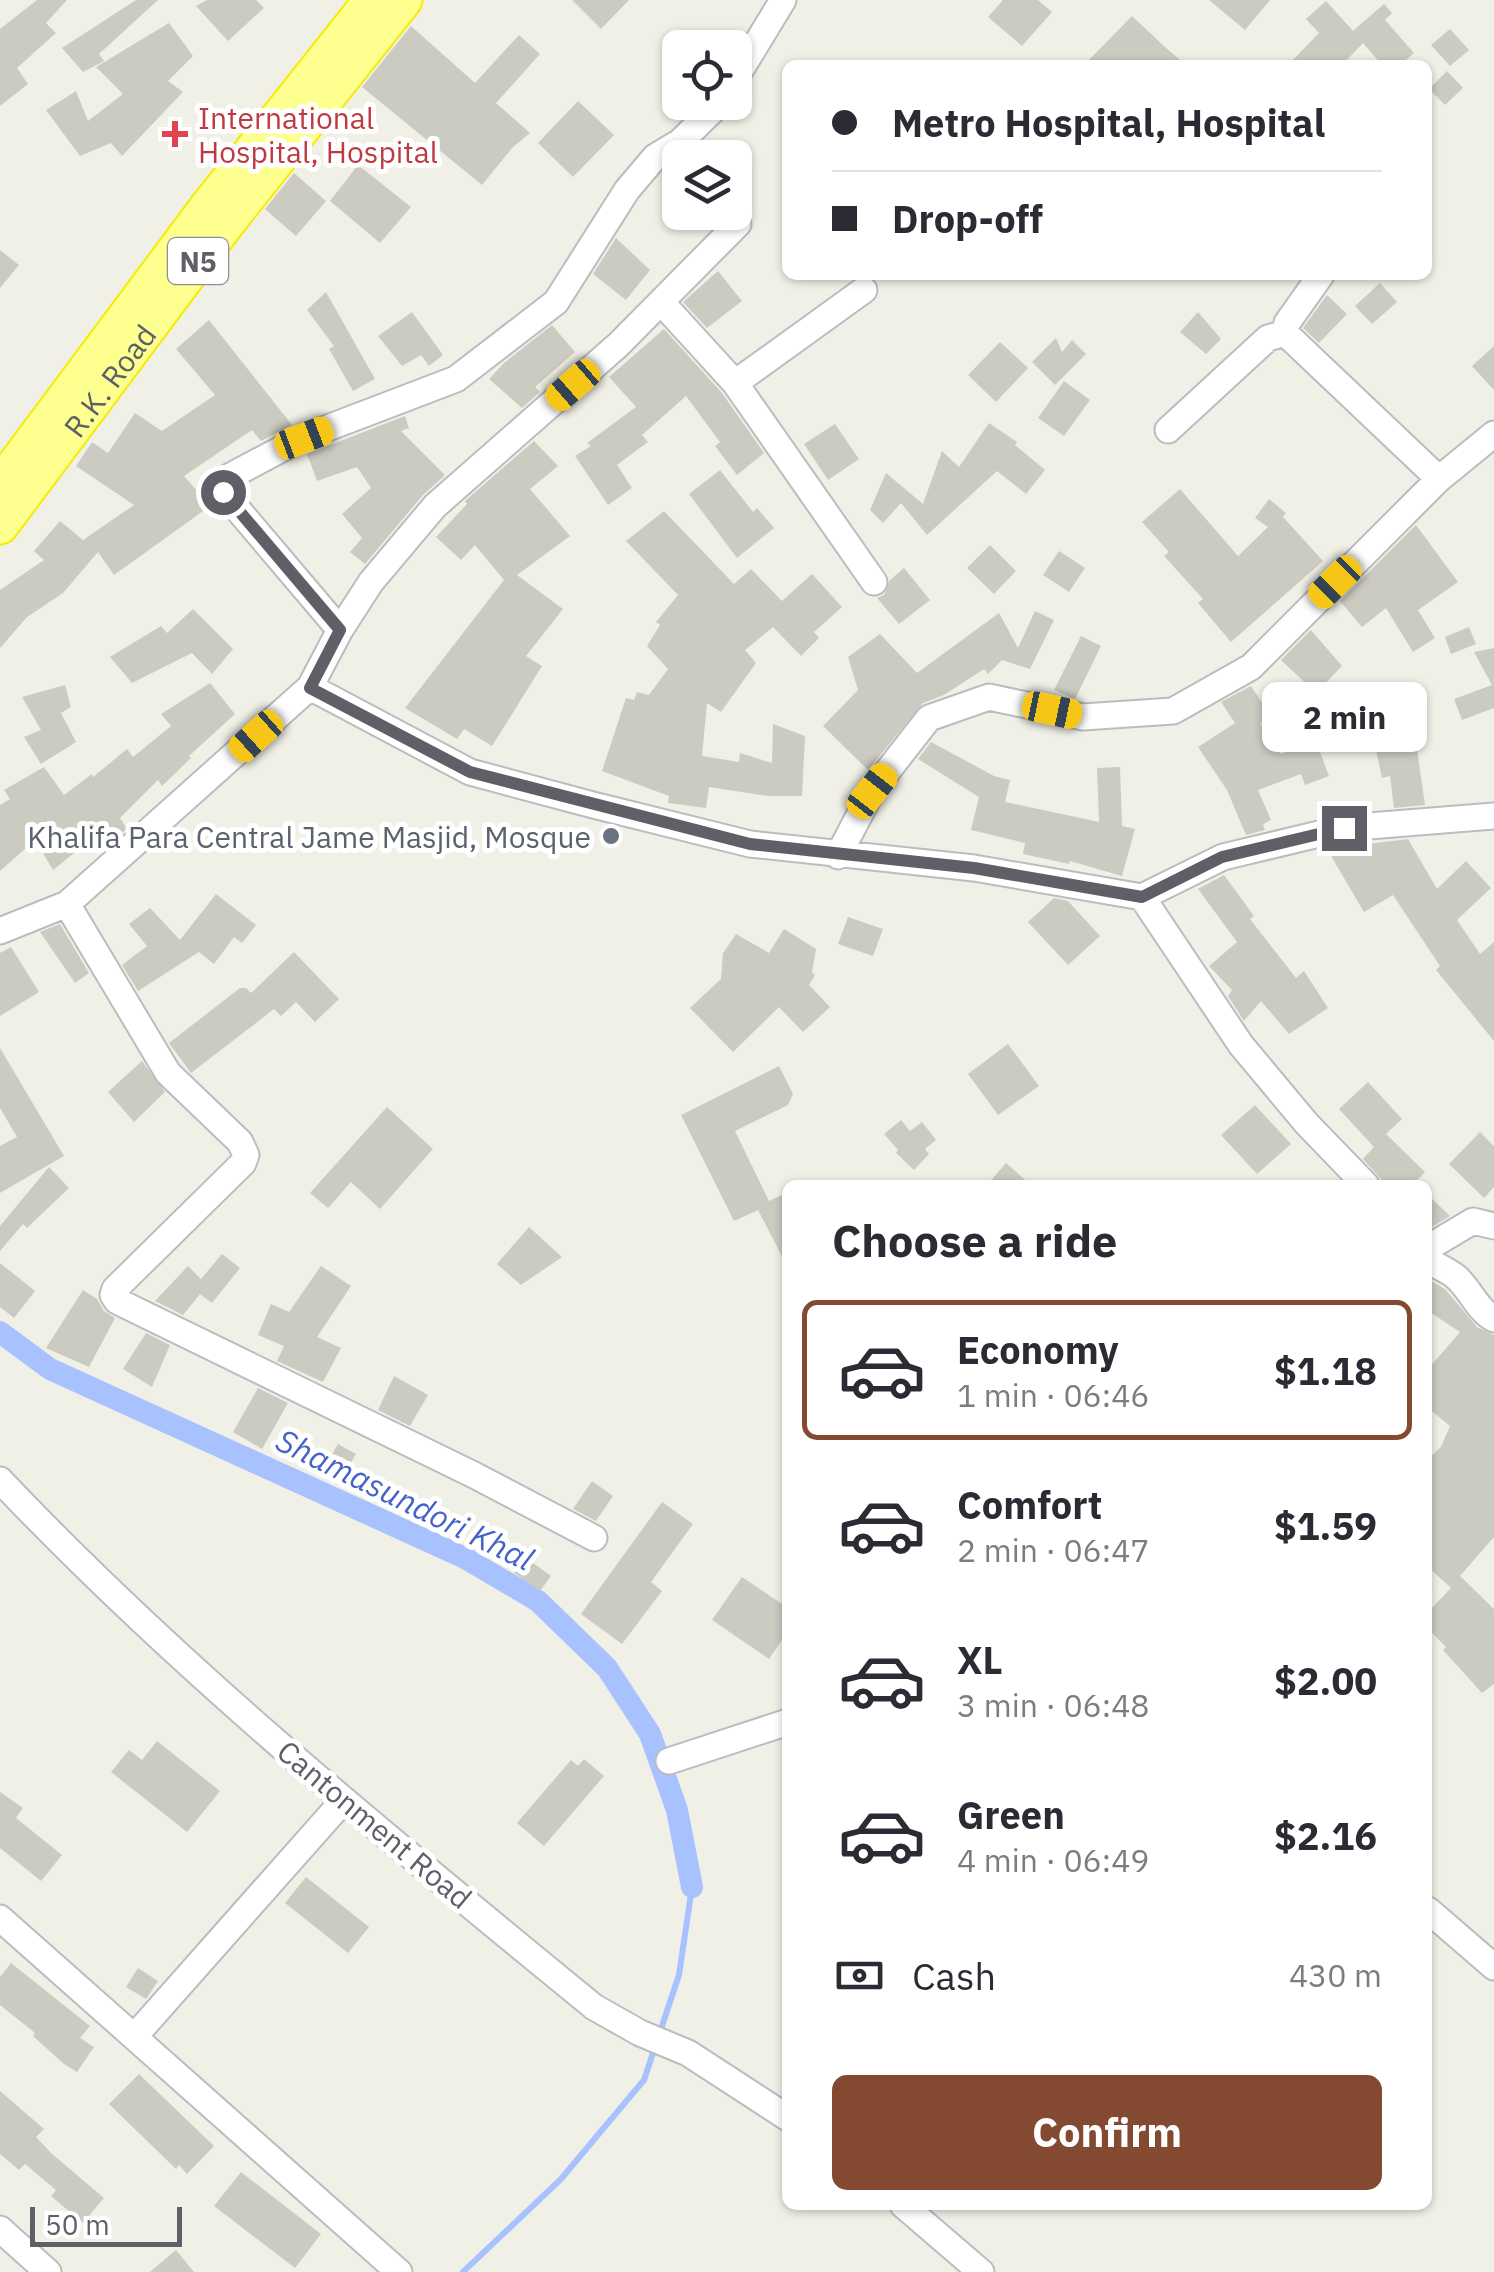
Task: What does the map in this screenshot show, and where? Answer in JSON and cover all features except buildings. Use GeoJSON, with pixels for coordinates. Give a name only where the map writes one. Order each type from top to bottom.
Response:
{"type":"FeatureCollection","features":[{"type":"Feature","properties":{"kind":"highway","name":"R.K. Road"},"geometry":{"type":"LineString","coordinates":[[0,485],[206,209],[372,0]]}},
{"type":"Feature","properties":{"kind":"highway","name":"R.K. Road"},"geometry":{"type":"LineString","coordinates":[[0,526],[226,224],[404,0]]}},
{"type":"Feature","properties":{"kind":"street"},"geometry":{"type":"LineString","coordinates":[[752,51],[783,0]]}},
{"type":"Feature","properties":{"kind":"street"},"geometry":{"type":"LineString","coordinates":[[340,630],[223,492],[226,479],[304,438],[456,379],[556,302],[626,190],[655,158],[662,156]]}},
{"type":"Feature","properties":{"kind":"street"},"geometry":{"type":"LineString","coordinates":[[0,931],[67,904],[310,688],[371,582],[434,506],[618,346],[732,230]]}},
{"type":"Feature","properties":{"kind":"street"},"geometry":{"type":"LineString","coordinates":[[1285,333],[1318,280]]}},
{"type":"Feature","properties":{"kind":"street"},"geometry":{"type":"LineString","coordinates":[[735,383],[864,290]]}},
{"type":"Feature","properties":{"kind":"street"},"geometry":{"type":"LineString","coordinates":[[662,303],[735,383],[874,582]]}},
{"type":"Feature","properties":{"kind":"street"},"geometry":{"type":"LineString","coordinates":[[1168,430],[1268,338],[1285,333]]}},
{"type":"Feature","properties":{"kind":"street"},"geometry":{"type":"LineString","coordinates":[[1285,333],[1439,479]]}},
{"type":"Feature","properties":{"kind":"street"},"geometry":{"type":"LineString","coordinates":[[838,856],[872,791],[929,718],[989,697],[1083,717],[1173,711],[1251,666],[1439,479],[1494,434]]}},
{"type":"Feature","properties":{"kind":"street"},"geometry":{"type":"LineString","coordinates":[[310,688],[470,772],[750,844],[974,868],[1142,897],[1222,857],[1344,828],[1494,816]]}},
{"type":"Feature","properties":{"kind":"street"},"geometry":{"type":"LineString","coordinates":[[1142,897],[1241,1045],[1307,1124],[1361,1180]]}},
{"type":"Feature","properties":{"kind":"street"},"geometry":{"type":"LineString","coordinates":[[67,904],[168,1073],[240,1142],[246,1154],[242,1163],[116,1289],[116,1301],[594,1538]]}},
{"type":"Feature","properties":{"kind":"street"},"geometry":{"type":"LineString","coordinates":[[1432,1246],[1473,1221],[1494,1226]]}},
{"type":"Feature","properties":{"kind":"street"},"geometry":{"type":"LineString","coordinates":[[1432,1262],[1455,1276],[1482,1312],[1494,1319]]}},
{"type":"Feature","properties":{"kind":"street","name":"Cantonment Road"},"geometry":{"type":"LineString","coordinates":[[0,1480],[78,1562],[343,1801],[594,2007],[640,2033],[688,2053],[782,2114]]}},
{"type":"Feature","properties":{"kind":"street"},"geometry":{"type":"LineString","coordinates":[[669,1762],[782,1724]]}},
{"type":"Feature","properties":{"kind":"street"},"geometry":{"type":"LineString","coordinates":[[134,2037],[343,1801]]}},
{"type":"Feature","properties":{"kind":"street"},"geometry":{"type":"LineString","coordinates":[[1432,1913],[1494,1967]]}},
{"type":"Feature","properties":{"kind":"street"},"geometry":{"type":"LineString","coordinates":[[0,1918],[400,2272]]}},
{"type":"Feature","properties":{"kind":"street"},"geometry":{"type":"LineString","coordinates":[[909,2210],[981,2272]]}},
{"type":"Feature","properties":{"kind":"street"},"geometry":{"type":"LineString","coordinates":[[0,2229],[48,2272]]}},
{"type":"Feature","properties":{"kind":"waterway","name":"Shamasundori Khal"},"geometry":{"type":"LineString","coordinates":[[0,1332],[50,1369],[465,1558],[538,1601],[607,1668],[650,1734],[677,1810],[692,1887]]}},
{"type":"Feature","properties":{"kind":"waterway"},"geometry":{"type":"LineString","coordinates":[[660,2032],[679,1975],[692,1887]]}},
{"type":"Feature","properties":{"kind":"waterway"},"geometry":{"type":"LineString","coordinates":[[463,2272],[561,2179],[644,2080],[656,2044]]}},
{"type":"Feature","properties":{"kind":"place","name":"International Hospital, Hospital"},"geometry":{"type":"Point","coordinates":[175,134]}},
{"type":"Feature","properties":{"kind":"place","name":"Khalifa Para Central Jame Masjid, Mosque"},"geometry":{"type":"Point","coordinates":[611,836]}},
{"type":"Feature","properties":{"kind":"route"},"geometry":{"type":"LineString","coordinates":[[223,492],[340,630],[310,688],[470,772],[750,844],[974,868],[1142,897],[1222,857],[1344,828]]}}]}
